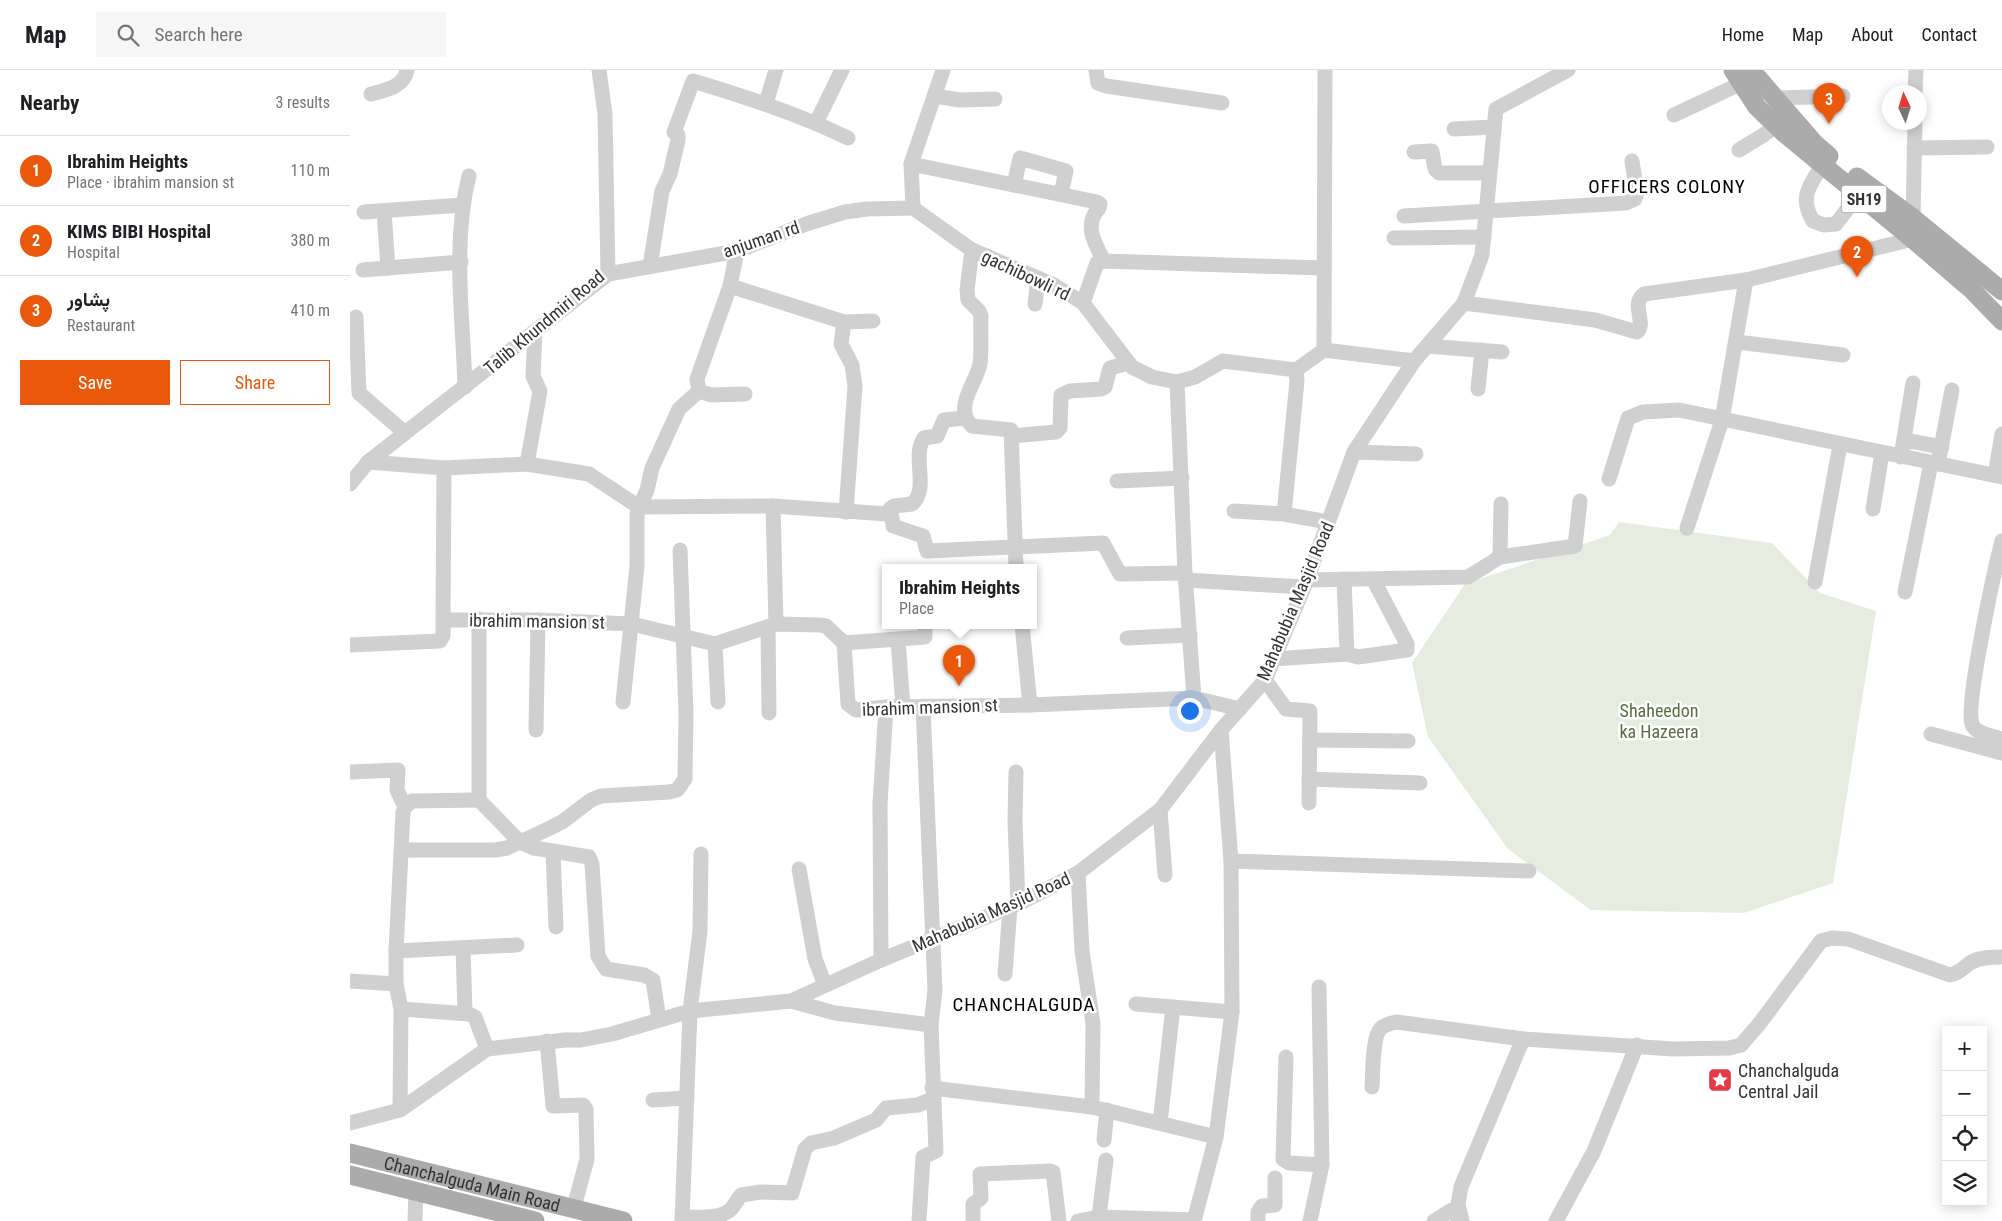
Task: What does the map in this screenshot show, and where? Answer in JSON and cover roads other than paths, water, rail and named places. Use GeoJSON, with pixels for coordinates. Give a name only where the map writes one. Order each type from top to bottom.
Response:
{"type":"FeatureCollection","features":[{"type":"Feature","properties":{"kind":"main road","name":"SH19"},"geometry":{"type":"LineString","coordinates":[[1742,74],[1774,98],[1815,144],[1913,218],[2002,291]]}},
{"type":"Feature","properties":{"kind":"main road","name":"SH19"},"geometry":{"type":"LineString","coordinates":[[1742,74],[1758,107],[1776,125],[1822,166],[1913,239],[1971,289],[2002,321]]}},
{"type":"Feature","properties":{"kind":"main road","name":"Chanchalguda Main Road"},"geometry":{"type":"LineString","coordinates":[[350,1153],[574,1207],[624,1221]]}},
{"type":"Feature","properties":{"kind":"main road"},"geometry":{"type":"LineString","coordinates":[[350,1175],[416,1191],[502,1217],[535,1221]]}},
{"type":"Feature","properties":{"kind":"street"},"geometry":{"type":"LineString","coordinates":[[371,94],[394,87],[406,78],[407,70]]}},
{"type":"Feature","properties":{"kind":"street","name":"Talib Khundmiri Road"},"geometry":{"type":"LineString","coordinates":[[350,484],[368,462],[536,333],[608,274],[605,114],[599,70]]}},
{"type":"Feature","properties":{"kind":"street"},"geometry":{"type":"LineString","coordinates":[[766,104],[776,70]]}},
{"type":"Feature","properties":{"kind":"street"},"geometry":{"type":"LineString","coordinates":[[816,123],[842,70]]}},
{"type":"Feature","properties":{"kind":"street"},"geometry":{"type":"LineString","coordinates":[[913,208],[912,164],[943,70]]}},
{"type":"Feature","properties":{"kind":"street"},"geometry":{"type":"LineString","coordinates":[[1096,70],[1098,83],[1106,86],[1222,103]]}},
{"type":"Feature","properties":{"kind":"street"},"geometry":{"type":"LineString","coordinates":[[1324,350],[1322,268],[1325,70]]}},
{"type":"Feature","properties":{"kind":"street","name":"Mahabubia Masjid Road"},"geometry":{"type":"LineString","coordinates":[[350,1123],[400,1110],[486,1049],[547,1041],[581,1040],[612,1034],[690,1011],[791,1001],[932,938],[1014,905],[1078,873],[1160,810],[1221,730],[1265,680],[1305,583],[1354,452],[1414,361],[1464,304],[1482,255],[1496,109],[1568,70]]}},
{"type":"Feature","properties":{"kind":"street"},"geometry":{"type":"LineString","coordinates":[[1915,85],[1916,70]]}},
{"type":"Feature","properties":{"kind":"street"},"geometry":{"type":"LineString","coordinates":[[1674,115],[1742,74]]}},
{"type":"Feature","properties":{"kind":"street"},"geometry":{"type":"LineString","coordinates":[[650,266],[662,192],[670,174],[678,140],[678,135],[674,132],[693,81],[766,104],[816,123],[848,138]]}},
{"type":"Feature","properties":{"kind":"street"},"geometry":{"type":"LineString","coordinates":[[934,96],[960,100],[995,99]]}},
{"type":"Feature","properties":{"kind":"street"},"geometry":{"type":"LineString","coordinates":[[1774,98],[1843,96]]}},
{"type":"Feature","properties":{"kind":"street"},"geometry":{"type":"LineString","coordinates":[[1739,150],[1776,125]]}},
{"type":"Feature","properties":{"kind":"street"},"geometry":{"type":"LineString","coordinates":[[1454,129],[1494,127]]}},
{"type":"Feature","properties":{"kind":"street"},"geometry":{"type":"LineString","coordinates":[[1913,218],[1915,130]]}},
{"type":"Feature","properties":{"kind":"street"},"geometry":{"type":"LineString","coordinates":[[1914,148],[1987,147]]}},
{"type":"Feature","properties":{"kind":"street"},"geometry":{"type":"LineString","coordinates":[[1414,152],[1432,151],[1435,169],[1439,173],[1490,173]]}},
{"type":"Feature","properties":{"kind":"street"},"geometry":{"type":"LineString","coordinates":[[1014,185],[1020,158],[1066,171],[1061,194]]}},
{"type":"Feature","properties":{"kind":"street"},"geometry":{"type":"LineString","coordinates":[[1404,216],[1486,213],[1626,203],[1635,199],[1637,193],[1632,162]]}},
{"type":"Feature","properties":{"kind":"street"},"geometry":{"type":"LineString","coordinates":[[912,164],[1061,194],[1100,204],[1095,213],[1091,237],[1104,261]]}},
{"type":"Feature","properties":{"kind":"street"},"geometry":{"type":"LineString","coordinates":[[1822,166],[1807,190],[1807,204],[1813,221],[1824,225],[1836,224],[1858,195]]}},
{"type":"Feature","properties":{"kind":"street"},"geometry":{"type":"LineString","coordinates":[[466,387],[460,262],[462,205],[469,176]]}},
{"type":"Feature","properties":{"kind":"street"},"geometry":{"type":"LineString","coordinates":[[364,212],[462,205]]}},
{"type":"Feature","properties":{"kind":"street","name":"anjuman rd"},"geometry":{"type":"LineString","coordinates":[[608,274],[737,251],[809,223],[845,212],[913,208]]}},
{"type":"Feature","properties":{"kind":"street","name":"gachibowli rd"},"geometry":{"type":"LineString","coordinates":[[913,208],[972,250],[1038,278],[1083,303],[1129,363],[1152,377],[1177,382]]}},
{"type":"Feature","properties":{"kind":"street"},"geometry":{"type":"LineString","coordinates":[[384,211],[388,268]]}},
{"type":"Feature","properties":{"kind":"street"},"geometry":{"type":"LineString","coordinates":[[1394,238],[1484,237]]}},
{"type":"Feature","properties":{"kind":"street"},"geometry":{"type":"LineString","coordinates":[[1464,304],[1595,320],[1637,332],[1641,326],[1638,303],[1644,294],[1746,280],[1913,239]]}},
{"type":"Feature","properties":{"kind":"street"},"geometry":{"type":"LineString","coordinates":[[972,250],[967,290],[968,300],[980,312],[980,361],[978,372],[966,396],[965,418],[972,426],[1012,430],[1016,564]]}},
{"type":"Feature","properties":{"kind":"street"},"geometry":{"type":"LineString","coordinates":[[699,391],[697,379],[730,286],[737,251]]}},
{"type":"Feature","properties":{"kind":"street"},"geometry":{"type":"LineString","coordinates":[[363,270],[460,262]]}},
{"type":"Feature","properties":{"kind":"street"},"geometry":{"type":"LineString","coordinates":[[1083,303],[1097,262],[1322,268]]}},
{"type":"Feature","properties":{"kind":"street"},"geometry":{"type":"LineString","coordinates":[[1035,304],[1038,278]]}},
{"type":"Feature","properties":{"kind":"street"},"geometry":{"type":"LineString","coordinates":[[1688,528],[1722,420],[1737,342],[1746,280]]}},
{"type":"Feature","properties":{"kind":"street"},"geometry":{"type":"LineString","coordinates":[[730,286],[844,322],[874,321]]}},
{"type":"Feature","properties":{"kind":"street"},"geometry":{"type":"LineString","coordinates":[[356,317],[355,393],[405,433]]}},
{"type":"Feature","properties":{"kind":"street"},"geometry":{"type":"LineString","coordinates":[[844,322],[841,344],[852,365],[855,386],[846,512]]}},
{"type":"Feature","properties":{"kind":"street"},"geometry":{"type":"LineString","coordinates":[[526,464],[540,391],[533,376],[536,333]]}},
{"type":"Feature","properties":{"kind":"street"},"geometry":{"type":"LineString","coordinates":[[1737,342],[1843,355]]}},
{"type":"Feature","properties":{"kind":"street"},"geometry":{"type":"LineString","coordinates":[[1427,346],[1502,352]]}},
{"type":"Feature","properties":{"kind":"street"},"geometry":{"type":"LineString","coordinates":[[1194,698],[1185,577],[1177,382],[1195,377],[1223,361],[1296,370],[1324,350],[1414,361]]}},
{"type":"Feature","properties":{"kind":"street"},"geometry":{"type":"LineString","coordinates":[[1478,389],[1482,350]]}},
{"type":"Feature","properties":{"kind":"street"},"geometry":{"type":"LineString","coordinates":[[1012,436],[1056,432],[1060,428],[1061,394],[1064,392],[1101,389],[1105,387],[1110,368],[1129,363]]}},
{"type":"Feature","properties":{"kind":"street"},"geometry":{"type":"LineString","coordinates":[[1284,514],[1297,381],[1296,370]]}},
{"type":"Feature","properties":{"kind":"street"},"geometry":{"type":"LineString","coordinates":[[1901,456],[1913,383]]}},
{"type":"Feature","properties":{"kind":"street"},"geometry":{"type":"LineString","coordinates":[[1905,592],[1935,463],[1942,447],[1952,390]]}},
{"type":"Feature","properties":{"kind":"street"},"geometry":{"type":"LineString","coordinates":[[699,391],[711,395],[745,394]]}},
{"type":"Feature","properties":{"kind":"street"},"geometry":{"type":"LineString","coordinates":[[623,702],[637,566],[636,520],[639,507],[647,490],[652,468],[678,409],[699,391]]}},
{"type":"Feature","properties":{"kind":"street"},"geometry":{"type":"LineString","coordinates":[[1609,478],[1628,418],[1643,412],[1679,410],[1998,476],[2002,434]]}},
{"type":"Feature","properties":{"kind":"street"},"geometry":{"type":"LineString","coordinates":[[965,418],[944,420],[937,436],[924,438],[919,449],[919,494],[912,504],[894,506],[890,509],[893,526],[923,536],[927,551],[1103,543],[1120,574],[1305,583],[1344,579],[1468,577],[1500,556],[1575,546],[1580,501]]}},
{"type":"Feature","properties":{"kind":"street"},"geometry":{"type":"LineString","coordinates":[[1904,440],[1942,447]]}},
{"type":"Feature","properties":{"kind":"street"},"geometry":{"type":"LineString","coordinates":[[1815,582],[1840,444]]}},
{"type":"Feature","properties":{"kind":"street"},"geometry":{"type":"LineString","coordinates":[[1354,452],[1416,454]]}},
{"type":"Feature","properties":{"kind":"street"},"geometry":{"type":"LineString","coordinates":[[1873,509],[1882,453]]}},
{"type":"Feature","properties":{"kind":"street"},"geometry":{"type":"LineString","coordinates":[[368,462],[444,468],[526,464],[589,474],[639,507],[773,506],[890,515]]}},
{"type":"Feature","properties":{"kind":"street"},"geometry":{"type":"LineString","coordinates":[[443,620],[444,468]]}},
{"type":"Feature","properties":{"kind":"street"},"geometry":{"type":"LineString","coordinates":[[1117,481],[1182,478]]}},
{"type":"Feature","properties":{"kind":"street"},"geometry":{"type":"LineString","coordinates":[[1500,556],[1501,504]]}},
{"type":"Feature","properties":{"kind":"street"},"geometry":{"type":"LineString","coordinates":[[769,713],[773,506]]}},
{"type":"Feature","properties":{"kind":"street"},"geometry":{"type":"LineString","coordinates":[[1234,511],[1284,514],[1328,522]]}},
{"type":"Feature","properties":{"kind":"street"},"geometry":{"type":"LineString","coordinates":[[2001,547],[1974,680],[1971,723],[1976,730],[2002,739]]}},
{"type":"Feature","properties":{"kind":"street"},"geometry":{"type":"LineString","coordinates":[[402,850],[494,850],[507,848],[562,822],[591,800],[601,796],[670,792],[677,790],[682,785],[685,779],[686,713],[680,550]]}},
{"type":"Feature","properties":{"kind":"street"},"geometry":{"type":"LineString","coordinates":[[1344,579],[1348,654]]}},
{"type":"Feature","properties":{"kind":"street"},"geometry":{"type":"LineString","coordinates":[[1273,659],[1348,654],[1358,656],[1407,650],[1407,644],[1373,579]]}},
{"type":"Feature","properties":{"kind":"street"},"geometry":{"type":"LineString","coordinates":[[479,619],[478,800],[520,842],[534,848],[587,855],[592,860],[598,956],[606,969],[644,974],[652,980],[659,1020]]}},
{"type":"Feature","properties":{"kind":"street","name":"ibrahim mansion st"},"geometry":{"type":"LineString","coordinates":[[350,645],[440,641],[443,636],[443,620],[538,620],[632,624],[682,638],[716,644],[772,625],[826,626],[844,643],[850,707],[856,710],[886,707],[1030,705],[1194,698],[1240,709]]}},
{"type":"Feature","properties":{"kind":"street"},"geometry":{"type":"LineString","coordinates":[[536,730],[538,620]]}},
{"type":"Feature","properties":{"kind":"street"},"geometry":{"type":"LineString","coordinates":[[844,643],[925,637],[924,629]]}},
{"type":"Feature","properties":{"kind":"street"},"geometry":{"type":"LineString","coordinates":[[1022,629],[1030,705]]}},
{"type":"Feature","properties":{"kind":"street"},"geometry":{"type":"LineString","coordinates":[[1127,638],[1190,635]]}},
{"type":"Feature","properties":{"kind":"street"},"geometry":{"type":"LineString","coordinates":[[898,640],[903,707]]}},
{"type":"Feature","properties":{"kind":"street"},"geometry":{"type":"LineString","coordinates":[[716,644],[718,702]]}},
{"type":"Feature","properties":{"kind":"street"},"geometry":{"type":"LineString","coordinates":[[1265,680],[1286,709],[1310,711],[1309,803]]}},
{"type":"Feature","properties":{"kind":"street"},"geometry":{"type":"LineString","coordinates":[[919,1221],[923,1157],[936,1152],[930,1025],[935,990],[923,706]]}},
{"type":"Feature","properties":{"kind":"street"},"geometry":{"type":"LineString","coordinates":[[881,960],[880,804],[886,707]]}},
{"type":"Feature","properties":{"kind":"street"},"geometry":{"type":"LineString","coordinates":[[1078,1221],[1100,1217],[1194,1221],[1216,1137],[1232,1012],[1231,861],[1221,730]]}},
{"type":"Feature","properties":{"kind":"street"},"geometry":{"type":"LineString","coordinates":[[1931,734],[2002,753]]}},
{"type":"Feature","properties":{"kind":"street"},"geometry":{"type":"LineString","coordinates":[[1310,740],[1408,741]]}},
{"type":"Feature","properties":{"kind":"street"},"geometry":{"type":"LineString","coordinates":[[350,772],[398,770],[397,790],[405,807],[396,950],[396,984],[401,1009],[400,1110]]}},
{"type":"Feature","properties":{"kind":"street"},"geometry":{"type":"LineString","coordinates":[[1005,974],[1014,905],[1016,772]]}},
{"type":"Feature","properties":{"kind":"street"},"geometry":{"type":"LineString","coordinates":[[1309,779],[1420,783]]}},
{"type":"Feature","properties":{"kind":"street"},"geometry":{"type":"LineString","coordinates":[[405,807],[416,801],[478,800]]}},
{"type":"Feature","properties":{"kind":"street"},"geometry":{"type":"LineString","coordinates":[[1160,810],[1165,875]]}},
{"type":"Feature","properties":{"kind":"street"},"geometry":{"type":"LineString","coordinates":[[553,851],[556,927]]}},
{"type":"Feature","properties":{"kind":"street"},"geometry":{"type":"LineString","coordinates":[[701,854],[700,931],[690,1011],[682,1219],[713,1216],[726,1212],[732,1209],[741,1195],[754,1192],[792,1193],[805,1149],[811,1143],[834,1138],[876,1120],[886,1108],[918,1105],[932,1093],[1092,1107],[1216,1137]]}},
{"type":"Feature","properties":{"kind":"street"},"geometry":{"type":"LineString","coordinates":[[1231,861],[1529,871]]}},
{"type":"Feature","properties":{"kind":"street"},"geometry":{"type":"LineString","coordinates":[[799,869],[815,959],[825,985]]}},
{"type":"Feature","properties":{"kind":"street"},"geometry":{"type":"LineString","coordinates":[[1078,873],[1082,951],[1093,1024],[1092,1107]]}},
{"type":"Feature","properties":{"kind":"street"},"geometry":{"type":"LineString","coordinates":[[1372,1087],[1376,1038],[1382,1028],[1389,1023],[1397,1022],[1523,1039],[1637,1045],[1673,1049],[1729,1048],[1741,1045],[1760,1023],[1809,954],[1821,941],[1832,938],[1848,939],[1950,975],[1980,959],[2002,957]]}},
{"type":"Feature","properties":{"kind":"street"},"geometry":{"type":"LineString","coordinates":[[396,950],[517,945]]}},
{"type":"Feature","properties":{"kind":"street"},"geometry":{"type":"LineString","coordinates":[[463,948],[465,1012]]}},
{"type":"Feature","properties":{"kind":"street"},"geometry":{"type":"LineString","coordinates":[[350,981],[396,984]]}},
{"type":"Feature","properties":{"kind":"street"},"geometry":{"type":"LineString","coordinates":[[1310,1221],[1322,1165],[1319,987]]}},
{"type":"Feature","properties":{"kind":"street"},"geometry":{"type":"LineString","coordinates":[[791,1001],[835,1013],[930,1025]]}},
{"type":"Feature","properties":{"kind":"street"},"geometry":{"type":"LineString","coordinates":[[1136,1004],[1232,1012]]}},
{"type":"Feature","properties":{"kind":"street"},"geometry":{"type":"LineString","coordinates":[[1160,1123],[1173,1007]]}},
{"type":"Feature","properties":{"kind":"street"},"geometry":{"type":"LineString","coordinates":[[401,1009],[465,1012],[475,1017],[486,1049]]}},
{"type":"Feature","properties":{"kind":"street"},"geometry":{"type":"LineString","coordinates":[[1461,1220],[1458,1204],[1462,1187],[1523,1039]]}},
{"type":"Feature","properties":{"kind":"street"},"geometry":{"type":"LineString","coordinates":[[547,1041],[552,1106],[583,1105],[586,1109],[587,1159],[574,1207]]}},
{"type":"Feature","properties":{"kind":"street"},"geometry":{"type":"LineString","coordinates":[[1556,1221],[1594,1151],[1637,1045]]}},
{"type":"Feature","properties":{"kind":"street"},"geometry":{"type":"LineString","coordinates":[[1286,1057],[1287,1097],[1283,1159],[1289,1163],[1322,1165]]}},
{"type":"Feature","properties":{"kind":"street"},"geometry":{"type":"LineString","coordinates":[[653,1100],[687,1098]]}},
{"type":"Feature","properties":{"kind":"street"},"geometry":{"type":"LineString","coordinates":[[1104,1140],[1107,1110]]}},
{"type":"Feature","properties":{"kind":"street"},"geometry":{"type":"LineString","coordinates":[[1100,1217],[1106,1160]]}},
{"type":"Feature","properties":{"kind":"street"},"geometry":{"type":"LineString","coordinates":[[973,1221],[973,1204],[981,1198],[980,1174],[1050,1171],[1053,1172],[1059,1221]]}},
{"type":"Feature","properties":{"kind":"street"},"geometry":{"type":"LineString","coordinates":[[1258,1221],[1258,1212],[1262,1206],[1275,1205],[1275,1178]]}},
{"type":"Feature","properties":{"kind":"street"},"geometry":{"type":"LineString","coordinates":[[415,1221],[416,1191]]}},
{"type":"Feature","properties":{"kind":"street"},"geometry":{"type":"LineString","coordinates":[[1434,1221],[1450,1211],[1461,1220]]}},
{"type":"Feature","properties":{"kind":"place","name":"پشاور"},"geometry":{"type":"Point","coordinates":[1829,124]}},
{"type":"Feature","properties":{"kind":"place","name":"KIMS BIBI Hospital"},"geometry":{"type":"Point","coordinates":[1857,277]}},
{"type":"Feature","properties":{"kind":"place","name":"Ibrahim Heights"},"geometry":{"type":"Point","coordinates":[959,686]}},
{"type":"Feature","properties":{"kind":"place","name":"Chanchalguda Central Jail"},"geometry":{"type":"Point","coordinates":[1720,1080]}},
{"type":"Feature","properties":{"kind":"district","name":"OFFICERS COLONY"},"geometry":{"type":"Point","coordinates":[1667,186]}},
{"type":"Feature","properties":{"kind":"district","name":"CHANCHALGUDA"},"geometry":{"type":"Point","coordinates":[1024,1004]}},
{"type":"Feature","properties":{"kind":"park label","name":"Shaheedon ka Hazeera"},"geometry":{"type":"Point","coordinates":[1659,720]}}]}
